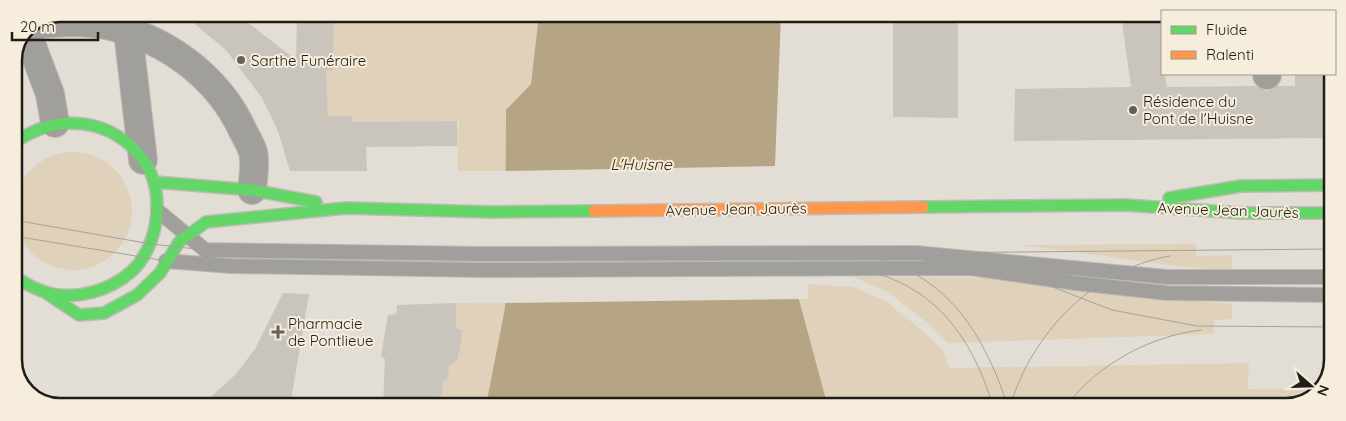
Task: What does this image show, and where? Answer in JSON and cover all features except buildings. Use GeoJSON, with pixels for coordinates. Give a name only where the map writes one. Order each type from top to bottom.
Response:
{"type":"FeatureCollection","features":[{"type":"Feature","properties":{"kind":"main road"},"geometry":{"type":"LineString","coordinates":[[22,137],[55,123],[87,123],[107,130],[124,140],[149,171],[158,211],[155,231],[147,251],[137,266],[122,280],[108,288],[88,295],[67,297],[23,287]]}},
{"type":"Feature","properties":{"kind":"main road","name":"Avenue Jean Jaurès"},"geometry":{"type":"LineString","coordinates":[[149,171],[346,208]]}},
{"type":"Feature","properties":{"kind":"main road","name":"Avenue Jean Jaurès"},"geometry":{"type":"LineString","coordinates":[[1126,205],[1241,186],[1323,185]]}},
{"type":"Feature","properties":{"kind":"main road","name":"Avenue Jean Jaurès"},"geometry":{"type":"LineString","coordinates":[[46,293],[79,315],[104,313],[137,295],[160,273],[175,247],[187,235],[206,222],[346,208],[490,212],[1126,205],[1242,214],[1324,213]]}},
{"type":"Feature","properties":{"kind":"street"},"geometry":{"type":"LineString","coordinates":[[50,24],[74,22],[104,25],[127,22],[184,59],[213,84],[233,110],[253,152],[252,190]]}},
{"type":"Feature","properties":{"kind":"street"},"geometry":{"type":"LineString","coordinates":[[127,22],[149,171]]}},
{"type":"Feature","properties":{"kind":"street"},"geometry":{"type":"LineString","coordinates":[[29,39],[50,94],[55,123]]}},
{"type":"Feature","properties":{"kind":"lane"},"geometry":{"type":"LineString","coordinates":[[158,211],[205,250],[484,254],[916,253],[1168,278],[1324,277]]}},
{"type":"Feature","properties":{"kind":"lane"},"geometry":{"type":"LineString","coordinates":[[166,262],[231,266],[482,270],[970,268],[1074,283],[1167,293],[1324,295]]}},
{"type":"Feature","properties":{"kind":"shaded area"},"geometry":{"type":"Polygon","coordinates":[[[332,22],[538,22],[531,84],[506,110],[506,171],[458,171],[457,127],[459,127],[459,121],[352,122],[352,116],[328,116],[328,104],[312,103],[332,22]]]}},
{"type":"Feature","properties":{"kind":"shaded area"},"geometry":{"type":"Polygon","coordinates":[[[73,152],[95,157],[106,162],[122,178],[132,211],[130,222],[122,244],[106,260],[95,265],[73,270],[51,265],[40,260],[23,241],[22,182],[40,162],[51,157],[73,152]]]}},
{"type":"Feature","properties":{"kind":"shaded area"},"geometry":{"type":"Polygon","coordinates":[[[1196,244],[1196,256],[1232,255],[1232,270],[1151,263],[1017,245],[1196,244]]]}},
{"type":"Feature","properties":{"kind":"shaded area"},"geometry":{"type":"Polygon","coordinates":[[[853,277],[1003,278],[1145,297],[1232,304],[1232,319],[1214,320],[1214,334],[948,343],[930,325],[888,292],[853,277]]]}},
{"type":"Feature","properties":{"kind":"shaded area"},"geometry":{"type":"Polygon","coordinates":[[[808,284],[852,287],[884,300],[923,331],[944,352],[949,368],[1249,363],[1248,389],[1307,390],[1303,395],[1291,398],[439,398],[442,394],[443,381],[448,379],[449,366],[460,353],[462,330],[456,328],[456,303],[808,299],[808,284]]]}},
{"type":"Feature","properties":{"kind":"water","name":"L'Huisne"},"geometry":{"type":"Polygon","coordinates":[[[538,22],[781,22],[771,264],[795,285],[826,398],[488,398],[505,308],[506,110],[531,84],[538,22]]]}},
{"type":"Feature","properties":{"kind":"pier"},"geometry":{"type":"Polygon","coordinates":[[[778,166],[774,263],[797,283],[802,299],[503,303],[504,171],[778,166]]]}},
{"type":"Feature","properties":{"kind":"tram line"},"geometry":{"type":"LineString","coordinates":[[23,221],[151,244],[205,250]]}},
{"type":"Feature","properties":{"kind":"tram line"},"geometry":{"type":"LineString","coordinates":[[23,237],[166,261]]}},
{"type":"Feature","properties":{"kind":"tram line"},"geometry":{"type":"LineString","coordinates":[[916,253],[1324,249]]}},
{"type":"Feature","properties":{"kind":"tram line"},"geometry":{"type":"LineString","coordinates":[[848,254],[880,260],[908,270],[932,285],[953,304],[970,326],[985,351],[1005,398]]}},
{"type":"Feature","properties":{"kind":"tram line"},"geometry":{"type":"LineString","coordinates":[[1013,398],[1033,354],[1069,309],[1091,290],[1115,275],[1142,263],[1170,256]]}},
{"type":"Feature","properties":{"kind":"tram line"},"geometry":{"type":"LineString","coordinates":[[845,268],[874,273],[900,282],[942,312],[959,332],[973,355],[990,398]]}},
{"type":"Feature","properties":{"kind":"tram line"},"geometry":{"type":"LineString","coordinates":[[970,268],[1000,271],[1027,277],[1112,310],[1197,326],[1324,327]]}},
{"type":"Feature","properties":{"kind":"tram line"},"geometry":{"type":"LineString","coordinates":[[1073,398],[1092,378],[1126,355],[1162,339],[1201,330]]}},
{"type":"Feature","properties":{"kind":"traffic: fast"},"geometry":{"type":"LineString","coordinates":[[22,138],[48,127],[66,123],[100,128],[116,135],[131,146],[144,161],[151,173],[157,202],[156,218],[148,247],[132,271],[114,284],[93,292],[61,295],[42,291],[23,282]]}},
{"type":"Feature","properties":{"kind":"traffic: fast"},"geometry":{"type":"LineString","coordinates":[[154,182],[252,190],[316,202]]}},
{"type":"Feature","properties":{"kind":"traffic: fast"},"geometry":{"type":"LineString","coordinates":[[1169,198],[1241,186],[1323,185]]}},
{"type":"Feature","properties":{"kind":"traffic: fast"},"geometry":{"type":"LineString","coordinates":[[923,207],[1125,205],[1242,213],[1324,213]]}},
{"type":"Feature","properties":{"kind":"traffic: fast"},"geometry":{"type":"LineString","coordinates":[[46,293],[79,315],[104,313],[137,295],[160,273],[179,242],[206,222],[346,208],[490,212],[594,211]]}},
{"type":"Feature","properties":{"kind":"traffic: slow"},"geometry":{"type":"LineString","coordinates":[[594,211],[923,207]]}},
{"type":"Feature","properties":{"kind":"place","name":"Sarthe Funéraire"},"geometry":{"type":"Point","coordinates":[241,60]}},
{"type":"Feature","properties":{"kind":"place","name":"Résidence du Pont de l'Huisne"},"geometry":{"type":"Point","coordinates":[1133,110]}},
{"type":"Feature","properties":{"kind":"place","name":"Pharmacie de Pontlieue"},"geometry":{"type":"Point","coordinates":[278,332]}}]}
